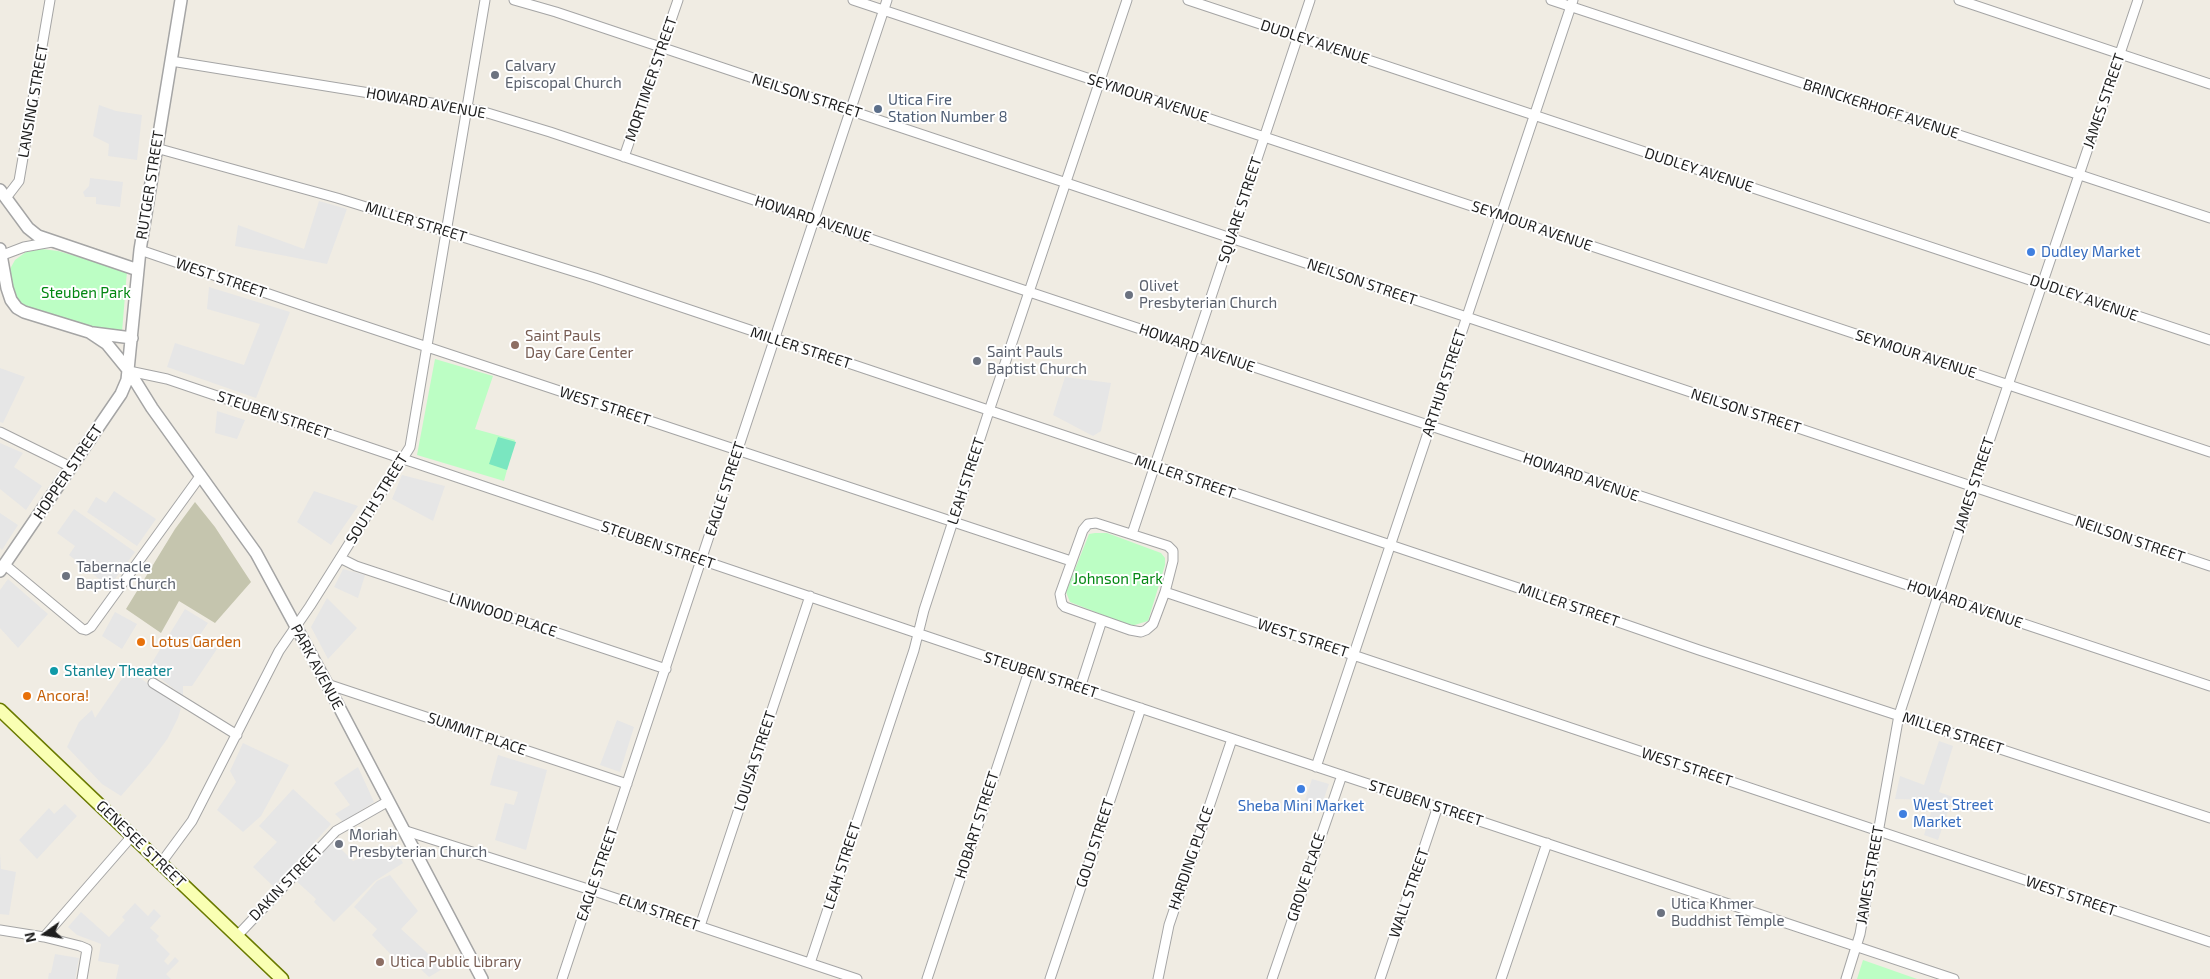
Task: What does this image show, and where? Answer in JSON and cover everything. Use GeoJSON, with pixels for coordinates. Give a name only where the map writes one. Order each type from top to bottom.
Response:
{"type":"FeatureCollection","features":[{"type":"Feature","properties":{"kind":"main road","name":"GENESEE STREET"},"geometry":{"type":"LineString","coordinates":[[0,710],[282,979]]}},
{"type":"Feature","properties":{"kind":"street","name":"LANSING STREET"},"geometry":{"type":"LineString","coordinates":[[3,194],[19,181],[50,0]]}},
{"type":"Feature","properties":{"kind":"street","name":"RUTGER STREET"},"geometry":{"type":"LineString","coordinates":[[129,371],[140,250],[181,0]]}},
{"type":"Feature","properties":{"kind":"street","name":"SOUTH STREET"},"geometry":{"type":"LineString","coordinates":[[161,863],[192,821],[279,651],[410,447],[485,0]]}},
{"type":"Feature","properties":{"kind":"street","name":"NEILSON STREET"},"geometry":{"type":"LineString","coordinates":[[514,0],[556,12],[2210,566]]}},
{"type":"Feature","properties":{"kind":"street","name":"MORTIMER STREET"},"geometry":{"type":"LineString","coordinates":[[624,157],[678,0]]}},
{"type":"Feature","properties":{"kind":"street","name":"SEYMOUR AVENUE"},"geometry":{"type":"LineString","coordinates":[[853,0],[2210,452]]}},
{"type":"Feature","properties":{"kind":"street","name":"EAGLE STREET"},"geometry":{"type":"LineString","coordinates":[[562,979],[887,0]]}},
{"type":"Feature","properties":{"kind":"street","name":"LEAH STREET"},"geometry":{"type":"LineString","coordinates":[[810,963],[989,411],[1127,0]]}},
{"type":"Feature","properties":{"kind":"street","name":"DUDLEY AVENUE"},"geometry":{"type":"LineString","coordinates":[[1188,0],[2210,340]]}},
{"type":"Feature","properties":{"kind":"street","name":"SQUARE STREET"},"geometry":{"type":"LineString","coordinates":[[1132,534],[1310,0]]}},
{"type":"Feature","properties":{"kind":"street","name":"BRINCKERHOFF AVENUE"},"geometry":{"type":"LineString","coordinates":[[1551,0],[1572,3],[2210,218]]}},
{"type":"Feature","properties":{"kind":"street"},"geometry":{"type":"LineString","coordinates":[[1959,0],[2210,84]]}},
{"type":"Feature","properties":{"kind":"street","name":"JAMES STREET"},"geometry":{"type":"LineString","coordinates":[[1846,979],[1856,947],[1899,715],[2078,174],[2138,0]]}},
{"type":"Feature","properties":{"kind":"street","name":"ARTHUR STREET"},"geometry":{"type":"LineString","coordinates":[[1316,767],[1572,3]]}},
{"type":"Feature","properties":{"kind":"street","name":"HOWARD AVENUE"},"geometry":{"type":"LineString","coordinates":[[171,61],[481,111],[550,132],[1430,425],[1620,491],[2210,686]]}},
{"type":"Feature","properties":{"kind":"street","name":"MILLER STREET"},"geometry":{"type":"LineString","coordinates":[[156,148],[447,230],[595,278],[1155,467],[1307,516],[1391,546],[2210,818]]}},
{"type":"Feature","properties":{"kind":"street"},"geometry":{"type":"LineString","coordinates":[[3,194],[28,228],[38,236],[138,270]]}},
{"type":"Feature","properties":{"kind":"street"},"geometry":{"type":"LineString","coordinates":[[52,242],[0,254],[11,300],[24,312],[89,332],[132,338]]}},
{"type":"Feature","properties":{"kind":"street","name":"WEST STREET"},"geometry":{"type":"LineString","coordinates":[[140,250],[1072,561]]}},
{"type":"Feature","properties":{"kind":"street"},"geometry":{"type":"LineString","coordinates":[[89,332],[107,344],[129,371]]}},
{"type":"Feature","properties":{"kind":"street","name":"STEUBEN STREET"},"geometry":{"type":"LineString","coordinates":[[129,371],[167,378],[918,634],[1954,979]]}},
{"type":"Feature","properties":{"kind":"street","name":"HOPPER STREET"},"geometry":{"type":"LineString","coordinates":[[2,567],[121,394],[129,371]]}},
{"type":"Feature","properties":{"kind":"street","name":"PARK AVENUE"},"geometry":{"type":"LineString","coordinates":[[129,371],[152,408],[256,553],[482,979]]}},
{"type":"Feature","properties":{"kind":"street"},"geometry":{"type":"LineString","coordinates":[[0,432],[72,467]]}},
{"type":"Feature","properties":{"kind":"street"},"geometry":{"type":"LineString","coordinates":[[2,567],[82,630],[86,630],[91,627],[200,475]]}},
{"type":"Feature","properties":{"kind":"street"},"geometry":{"type":"LineString","coordinates":[[1096,523],[1132,534],[1168,546],[1173,551],[1165,592],[1153,624],[1141,632],[1130,630],[1065,607],[1062,604],[1060,594],[1083,530],[1088,524],[1096,523]]}},
{"type":"Feature","properties":{"kind":"street","name":"LINWOOD PLACE"},"geometry":{"type":"LineString","coordinates":[[340,558],[356,566],[666,669]]}},
{"type":"Feature","properties":{"kind":"street","name":"WEST STREET"},"geometry":{"type":"LineString","coordinates":[[1165,592],[2210,942]]}},
{"type":"Feature","properties":{"kind":"street","name":"LOUISA STREET"},"geometry":{"type":"LineString","coordinates":[[700,926],[810,596]]}},
{"type":"Feature","properties":{"kind":"street"},"geometry":{"type":"LineString","coordinates":[[1080,688],[1102,620]]}},
{"type":"Feature","properties":{"kind":"street","name":"HOBART STREET"},"geometry":{"type":"LineString","coordinates":[[927,979],[1029,671]]}},
{"type":"Feature","properties":{"kind":"street"},"geometry":{"type":"LineString","coordinates":[[153,683],[237,735]]}},
{"type":"Feature","properties":{"kind":"street","name":"SUMMIT PLACE"},"geometry":{"type":"LineString","coordinates":[[327,684],[628,784]]}},
{"type":"Feature","properties":{"kind":"street","name":"GOLD STREET"},"geometry":{"type":"LineString","coordinates":[[1050,979],[1141,708]]}},
{"type":"Feature","properties":{"kind":"street","name":"HARDING PLACE"},"geometry":{"type":"LineString","coordinates":[[1158,979],[1169,926],[1232,739]]}},
{"type":"Feature","properties":{"kind":"street","name":"GROVE PLACE"},"geometry":{"type":"LineString","coordinates":[[1272,979],[1342,775]]}},
{"type":"Feature","properties":{"kind":"street","name":"DAKIN STREET"},"geometry":{"type":"LineString","coordinates":[[237,936],[336,831],[387,802]]}},
{"type":"Feature","properties":{"kind":"street","name":"WALL STREET"},"geometry":{"type":"LineString","coordinates":[[1380,979],[1438,806]]}},
{"type":"Feature","properties":{"kind":"street","name":"ELM STREET"},"geometry":{"type":"LineString","coordinates":[[403,830],[591,890],[857,979]]}},
{"type":"Feature","properties":{"kind":"street"},"geometry":{"type":"LineString","coordinates":[[44,937],[132,836]]}},
{"type":"Feature","properties":{"kind":"street"},"geometry":{"type":"LineString","coordinates":[[1501,979],[1547,843]]}},
{"type":"Feature","properties":{"kind":"street"},"geometry":{"type":"LineString","coordinates":[[0,930],[44,937],[87,949],[82,979]]}},
{"type":"Feature","properties":{"kind":"shaded area"},"geometry":{"type":"Polygon","coordinates":[[[99,105],[116,111],[142,115],[137,160],[108,156],[109,144],[93,136],[99,105]]]}},
{"type":"Feature","properties":{"kind":"shaded area"},"geometry":{"type":"Polygon","coordinates":[[[90,178],[123,182],[120,207],[96,204],[96,197],[85,197],[83,192],[89,186],[90,178]]]}},
{"type":"Feature","properties":{"kind":"shaded area"},"geometry":{"type":"Polygon","coordinates":[[[319,201],[347,209],[327,264],[235,246],[238,225],[304,249],[319,201]]]}},
{"type":"Feature","properties":{"kind":"shaded area"},"geometry":{"type":"Polygon","coordinates":[[[209,287],[290,312],[256,398],[167,367],[175,343],[244,365],[260,324],[207,309],[209,287]]]}},
{"type":"Feature","properties":{"kind":"shaded area"},"geometry":{"type":"Polygon","coordinates":[[[0,368],[25,377],[3,423],[0,422],[0,368]]]}},
{"type":"Feature","properties":{"kind":"shaded area"},"geometry":{"type":"Polygon","coordinates":[[[1065,377],[1111,383],[1101,431],[1093,436],[1053,415],[1065,377]]]}},
{"type":"Feature","properties":{"kind":"shaded area"},"geometry":{"type":"Polygon","coordinates":[[[217,411],[245,420],[237,439],[215,433],[217,411]]]}},
{"type":"Feature","properties":{"kind":"shaded area"},"geometry":{"type":"Polygon","coordinates":[[[0,443],[23,453],[14,467],[42,486],[26,510],[0,489],[0,443]]]}},
{"type":"Feature","properties":{"kind":"shaded area"},"geometry":{"type":"Polygon","coordinates":[[[402,475],[445,486],[433,521],[392,499],[402,475]]]}},
{"type":"Feature","properties":{"kind":"shaded area"},"geometry":{"type":"Polygon","coordinates":[[[114,491],[156,519],[137,546],[87,512],[96,497],[106,503],[114,491]]]}},
{"type":"Feature","properties":{"kind":"shaded area"},"geometry":{"type":"Polygon","coordinates":[[[314,491],[358,506],[331,545],[297,522],[314,491]]]}},
{"type":"Feature","properties":{"kind":"shaded area"},"geometry":{"type":"Polygon","coordinates":[[[195,502],[215,527],[251,582],[215,623],[179,601],[161,633],[126,609],[175,529],[195,502]]]}},
{"type":"Feature","properties":{"kind":"shaded area"},"geometry":{"type":"Polygon","coordinates":[[[74,509],[135,552],[109,587],[69,555],[75,546],[57,533],[74,509]]]}},
{"type":"Feature","properties":{"kind":"shaded area"},"geometry":{"type":"Polygon","coordinates":[[[0,513],[18,525],[2,550],[0,548],[0,513]]]}},
{"type":"Feature","properties":{"kind":"shaded area"},"geometry":{"type":"Polygon","coordinates":[[[343,569],[365,575],[358,598],[334,587],[343,569]]]}},
{"type":"Feature","properties":{"kind":"shaded area"},"geometry":{"type":"Polygon","coordinates":[[[8,579],[48,614],[18,648],[0,628],[0,590],[8,579]]]}},
{"type":"Feature","properties":{"kind":"shaded area"},"geometry":{"type":"Polygon","coordinates":[[[327,598],[357,628],[328,659],[311,627],[327,598]]]}},
{"type":"Feature","properties":{"kind":"shaded area"},"geometry":{"type":"Polygon","coordinates":[[[185,609],[208,623],[198,638],[217,649],[192,686],[183,686],[183,696],[148,669],[185,609]]]}},
{"type":"Feature","properties":{"kind":"shaded area"},"geometry":{"type":"Polygon","coordinates":[[[115,612],[137,624],[122,649],[102,636],[115,612]]]}},
{"type":"Feature","properties":{"kind":"shaded area"},"geometry":{"type":"Polygon","coordinates":[[[132,672],[181,708],[168,738],[149,764],[121,796],[102,784],[67,747],[79,722],[92,710],[95,718],[121,680],[132,672]]]}},
{"type":"Feature","properties":{"kind":"shaded area"},"geometry":{"type":"Polygon","coordinates":[[[617,720],[634,727],[620,772],[600,765],[617,720]]]}},
{"type":"Feature","properties":{"kind":"shaded area"},"geometry":{"type":"Polygon","coordinates":[[[1939,741],[1953,746],[1939,792],[1953,797],[1938,840],[1924,835],[1935,800],[1895,799],[1900,776],[1924,785],[1939,741]]]}},
{"type":"Feature","properties":{"kind":"shaded area"},"geometry":{"type":"Polygon","coordinates":[[[243,743],[289,765],[261,816],[243,832],[217,810],[236,782],[230,771],[243,743]]]}},
{"type":"Feature","properties":{"kind":"shaded area"},"geometry":{"type":"Polygon","coordinates":[[[498,755],[547,770],[526,850],[495,840],[505,803],[514,805],[518,792],[490,785],[498,755]]]}},
{"type":"Feature","properties":{"kind":"shaded area"},"geometry":{"type":"Polygon","coordinates":[[[358,767],[374,802],[343,822],[335,814],[350,805],[334,783],[358,767]]]}},
{"type":"Feature","properties":{"kind":"shaded area"},"geometry":{"type":"Polygon","coordinates":[[[1312,779],[1329,784],[1320,810],[1304,803],[1312,779]]]}},
{"type":"Feature","properties":{"kind":"shaded area"},"geometry":{"type":"Polygon","coordinates":[[[293,789],[331,824],[274,887],[253,867],[277,842],[259,826],[293,789]]]}},
{"type":"Feature","properties":{"kind":"shaded area"},"geometry":{"type":"Polygon","coordinates":[[[65,804],[77,816],[37,859],[19,840],[49,808],[54,814],[65,804]]]}},
{"type":"Feature","properties":{"kind":"shaded area"},"geometry":{"type":"Polygon","coordinates":[[[333,841],[353,861],[393,845],[403,863],[375,881],[334,922],[314,902],[316,899],[294,879],[333,841]]]}},
{"type":"Feature","properties":{"kind":"shaded area"},"geometry":{"type":"Polygon","coordinates":[[[0,853],[1,869],[16,872],[9,915],[0,914],[0,853]]]}},
{"type":"Feature","properties":{"kind":"shaded area"},"geometry":{"type":"Polygon","coordinates":[[[390,875],[418,911],[401,929],[444,968],[429,977],[412,961],[405,969],[372,935],[377,929],[354,907],[377,881],[390,875]]]}},
{"type":"Feature","properties":{"kind":"shaded area"},"geometry":{"type":"Polygon","coordinates":[[[135,903],[148,916],[154,909],[161,916],[150,928],[159,936],[156,940],[170,954],[164,961],[168,965],[175,957],[179,961],[166,974],[171,979],[116,979],[119,965],[98,961],[101,944],[77,935],[68,927],[81,912],[109,937],[125,920],[122,917],[135,903]]]}},
{"type":"Feature","properties":{"kind":"shaded area"},"geometry":{"type":"Polygon","coordinates":[[[55,954],[79,958],[75,979],[48,979],[55,954]]]}},
{"type":"Feature","properties":{"kind":"green space","name":"Steuben Park"},"geometry":{"type":"Polygon","coordinates":[[[42,249],[58,251],[127,271],[122,332],[100,331],[28,308],[18,302],[13,295],[10,269],[15,260],[26,252],[42,249]]]}},
{"type":"Feature","properties":{"kind":"green space"},"geometry":{"type":"Polygon","coordinates":[[[435,359],[493,376],[475,429],[515,440],[504,481],[417,455],[435,359]]]}},
{"type":"Feature","properties":{"kind":"green space"},"geometry":{"type":"Polygon","coordinates":[[[498,437],[516,442],[507,470],[489,464],[498,437]]]}},
{"type":"Feature","properties":{"kind":"green space","name":"Johnson Park"},"geometry":{"type":"Polygon","coordinates":[[[1107,533],[1161,553],[1165,558],[1165,565],[1148,621],[1131,626],[1070,602],[1066,592],[1089,534],[1107,533]]]}},
{"type":"Feature","properties":{"kind":"green space"},"geometry":{"type":"Polygon","coordinates":[[[1863,960],[1917,979],[1857,979],[1863,960]]]}},
{"type":"Feature","properties":{"kind":"place","name":"Calvary Episcopal Church"},"geometry":{"type":"Point","coordinates":[495,75]}},
{"type":"Feature","properties":{"kind":"place","name":"Utica Fire Station Number 8"},"geometry":{"type":"Point","coordinates":[878,109]}},
{"type":"Feature","properties":{"kind":"place","name":"Dudley Market"},"geometry":{"type":"Point","coordinates":[2031,252]}},
{"type":"Feature","properties":{"kind":"place","name":"Olivet Presbyterian Church"},"geometry":{"type":"Point","coordinates":[1129,295]}},
{"type":"Feature","properties":{"kind":"place","name":"Saint Pauls Day Care Center"},"geometry":{"type":"Point","coordinates":[515,345]}},
{"type":"Feature","properties":{"kind":"place","name":"Saint Pauls Baptist Church"},"geometry":{"type":"Point","coordinates":[977,361]}},
{"type":"Feature","properties":{"kind":"place","name":"Tabernacle Baptist Church"},"geometry":{"type":"Point","coordinates":[66,576]}},
{"type":"Feature","properties":{"kind":"place","name":"Lotus Garden"},"geometry":{"type":"Point","coordinates":[141,642]}},
{"type":"Feature","properties":{"kind":"place","name":"Stanley Theater"},"geometry":{"type":"Point","coordinates":[54,671]}},
{"type":"Feature","properties":{"kind":"place","name":"Ancora!"},"geometry":{"type":"Point","coordinates":[27,696]}},
{"type":"Feature","properties":{"kind":"place","name":"Sheba Mini Market"},"geometry":{"type":"Point","coordinates":[1301,789]}},
{"type":"Feature","properties":{"kind":"place","name":"West Street Market"},"geometry":{"type":"Point","coordinates":[1903,814]}},
{"type":"Feature","properties":{"kind":"place","name":"Moriah Presbyterian Church"},"geometry":{"type":"Point","coordinates":[339,844]}},
{"type":"Feature","properties":{"kind":"place","name":"Utica Khmer Buddhist Temple"},"geometry":{"type":"Point","coordinates":[1661,913]}},
{"type":"Feature","properties":{"kind":"place","name":"Utica Public Library"},"geometry":{"type":"Point","coordinates":[380,962]}}]}
